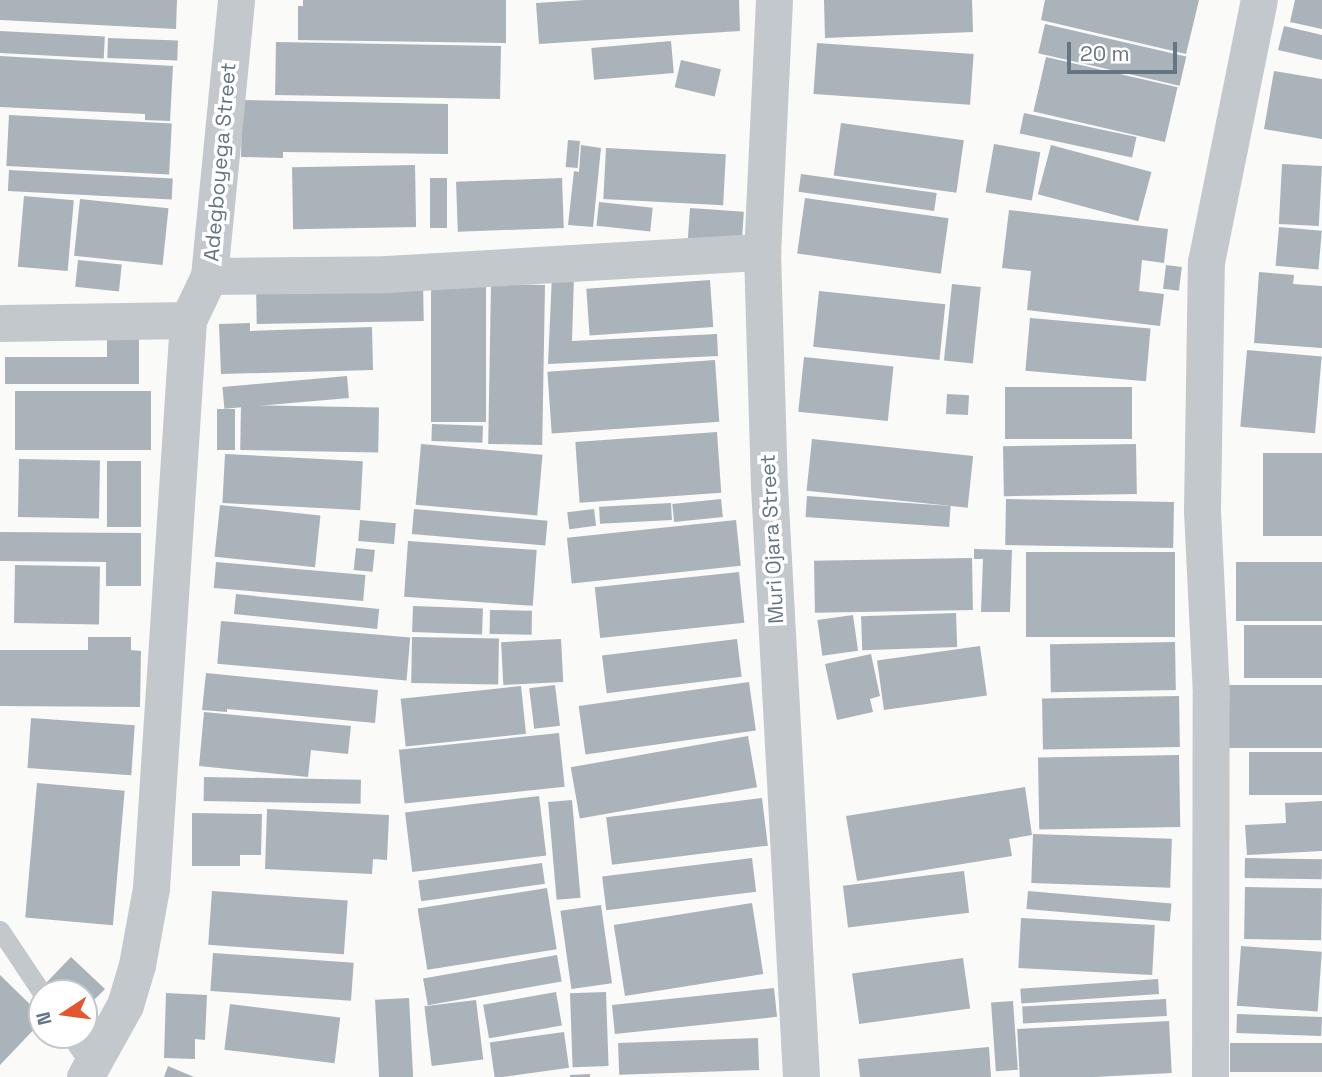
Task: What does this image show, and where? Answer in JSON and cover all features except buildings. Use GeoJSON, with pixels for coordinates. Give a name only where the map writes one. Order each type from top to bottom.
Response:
{"type":"FeatureCollection","features":[{"type":"Feature","properties":{"kind":"street","name":"Adegboyega Street"},"geometry":{"type":"LineString","coordinates":[[188,320],[209,276],[236,0]]}},
{"type":"Feature","properties":{"kind":"street","name":"Muri Ojara Street"},"geometry":{"type":"LineString","coordinates":[[774,0],[762,252],[769,486],[801,1077]]}},
{"type":"Feature","properties":{"kind":"street"},"geometry":{"type":"LineString","coordinates":[[1210,1077],[1211,695],[1202,510],[1206,262],[1259,0]]}},
{"type":"Feature","properties":{"kind":"street"},"geometry":{"type":"LineString","coordinates":[[209,276],[387,274],[762,252]]}},
{"type":"Feature","properties":{"kind":"street"},"geometry":{"type":"LineString","coordinates":[[0,323],[188,320],[151,888],[137,965],[125,1005],[92,1073]]}},
{"type":"Feature","properties":{"kind":"lane"},"geometry":{"type":"LineString","coordinates":[[0,930],[33,979]]}},
{"type":"Feature","properties":{"kind":"lane"},"geometry":{"type":"LineString","coordinates":[[78,1049],[92,1073]]}}]}
